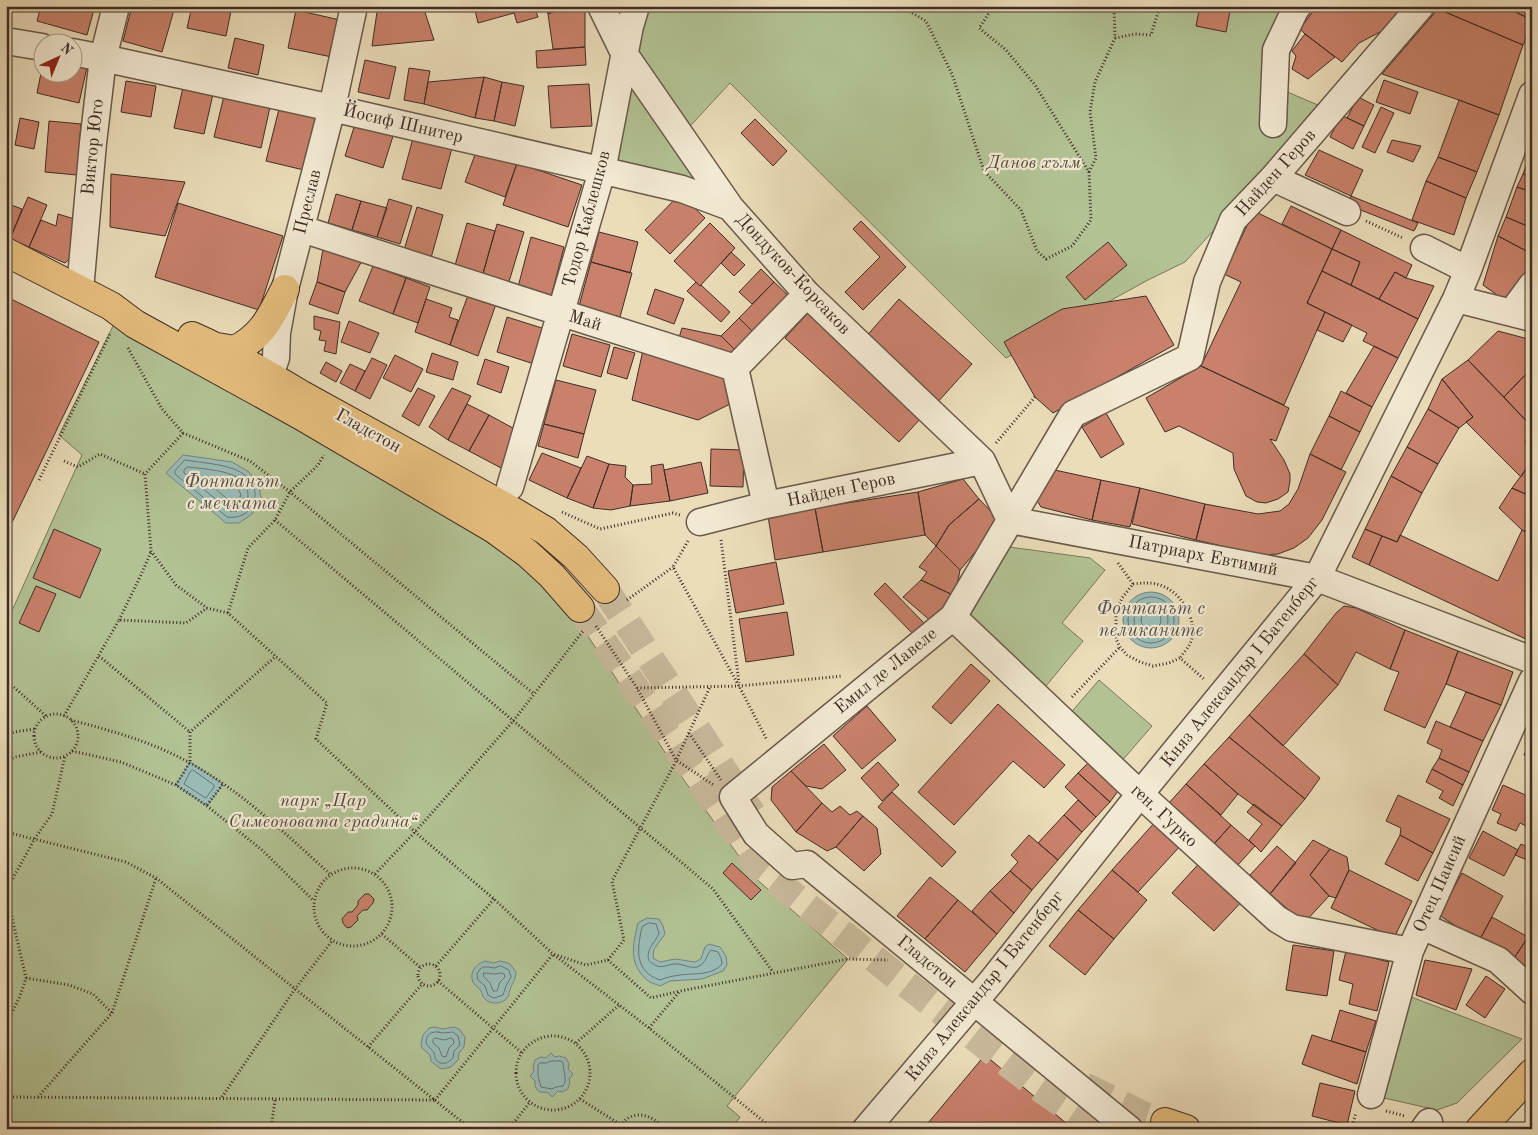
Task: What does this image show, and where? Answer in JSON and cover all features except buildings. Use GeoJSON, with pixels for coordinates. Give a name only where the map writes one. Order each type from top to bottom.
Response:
{"type":"FeatureCollection","features":[{"type":"Feature","properties":{"kind":"main road","name":"Гладстон"},"geometry":{"type":"LineString","coordinates":[[6,252],[111,306],[135,324],[260,381],[302,395],[508,509],[546,531],[576,557],[605,589]]}},
{"type":"Feature","properties":{"kind":"main road"},"geometry":{"type":"LineString","coordinates":[[217,347],[235,350],[254,338],[266,326],[285,289]]}},
{"type":"Feature","properties":{"kind":"main road","name":"Гладстон"},"geometry":{"type":"LineString","coordinates":[[111,306],[147,317],[217,347],[260,381],[494,529],[527,553],[552,576],[586,620]]}},
{"type":"Feature","properties":{"kind":"main road"},"geometry":{"type":"LineString","coordinates":[[1480,1129],[1532,1073]]}},
{"type":"Feature","properties":{"kind":"street","name":"Виктор Юго"},"geometry":{"type":"LineString","coordinates":[[80,290],[93,143],[103,58],[116,6]]}},
{"type":"Feature","properties":{"kind":"street","name":"Дондуков-Корсаков"},"geometry":{"type":"LineString","coordinates":[[601,6],[625,55],[730,207],[807,294],[982,461],[1010,520]]}},
{"type":"Feature","properties":{"kind":"street","name":"Тодор Каблешков"},"geometry":{"type":"LineString","coordinates":[[510,487],[602,171],[630,26],[636,6]]}},
{"type":"Feature","properties":{"kind":"street"},"geometry":{"type":"LineString","coordinates":[[1273,124],[1276,50],[1298,6]]}},
{"type":"Feature","properties":{"kind":"street","name":"Найден Геров"},"geometry":{"type":"LineString","coordinates":[[1010,520],[1073,414],[1190,357],[1207,282],[1233,220],[1273,178],[1421,6]]}},
{"type":"Feature","properties":{"kind":"street","name":"Преслав"},"geometry":{"type":"LineString","coordinates":[[260,381],[276,358],[277,333],[285,289],[302,229],[355,7]]}},
{"type":"Feature","properties":{"kind":"street"},"geometry":{"type":"LineString","coordinates":[[6,41],[32,45]]}},
{"type":"Feature","properties":{"kind":"street","name":"Йосиф Шнитер"},"geometry":{"type":"LineString","coordinates":[[82,54],[332,108],[682,189],[730,207]]}},
{"type":"Feature","properties":{"kind":"street","name":"Княз Александър I Батенберг"},"geometry":{"type":"LineString","coordinates":[[866,1129],[974,1002],[1140,794],[1317,578],[1456,299],[1532,95]]}},
{"type":"Feature","properties":{"kind":"street"},"geometry":{"type":"LineString","coordinates":[[1273,178],[1347,212]]}},
{"type":"Feature","properties":{"kind":"street","name":"Май"},"geometry":{"type":"LineString","coordinates":[[302,229],[735,368]]}},
{"type":"Feature","properties":{"kind":"street"},"geometry":{"type":"LineString","coordinates":[[1424,248],[1468,270]]}},
{"type":"Feature","properties":{"kind":"street"},"geometry":{"type":"LineString","coordinates":[[1456,299],[1522,315],[1532,285]]}},
{"type":"Feature","properties":{"kind":"street"},"geometry":{"type":"LineString","coordinates":[[766,505],[735,368],[807,294]]}},
{"type":"Feature","properties":{"kind":"street","name":"Найден Геров"},"geometry":{"type":"LineString","coordinates":[[709,519],[766,505],[982,461]]}},
{"type":"Feature","properties":{"kind":"street","name":"Патриарх Евтимий"},"geometry":{"type":"LineString","coordinates":[[1010,520],[1317,578],[1532,660]]}},
{"type":"Feature","properties":{"kind":"street","name":"Емил де Лавеле"},"geometry":{"type":"LineString","coordinates":[[733,797],[953,616],[1010,520]]}},
{"type":"Feature","properties":{"kind":"street","name":"ген. Гурко"},"geometry":{"type":"LineString","coordinates":[[953,616],[1140,794],[1277,919],[1292,928],[1410,951]]}},
{"type":"Feature","properties":{"kind":"street","name":"Отец Паисий"},"geometry":{"type":"LineString","coordinates":[[1371,1095],[1410,951],[1532,681]]}},
{"type":"Feature","properties":{"kind":"street","name":"Гладстон"},"geometry":{"type":"LineString","coordinates":[[733,797],[756,834],[792,866],[807,864],[1129,1129]]}},
{"type":"Feature","properties":{"kind":"street"},"geometry":{"type":"LineString","coordinates":[[1422,926],[1498,960],[1532,990]]}},
{"type":"Feature","properties":{"kind":"path"},"geometry":{"type":"LineString","coordinates":[[900,6],[926,21],[952,74],[984,170],[1021,210],[1037,251],[1046,259],[1072,246],[1091,220],[1089,172],[1096,158],[1090,112],[1095,82],[1116,38],[1114,6]]}},
{"type":"Feature","properties":{"kind":"path"},"geometry":{"type":"LineString","coordinates":[[994,6],[979,28],[1006,50],[1035,85],[1089,172]]}},
{"type":"Feature","properties":{"kind":"path"},"geometry":{"type":"LineString","coordinates":[[1116,38],[1136,34],[1151,35],[1160,6]]}},
{"type":"Feature","properties":{"kind":"path"},"geometry":{"type":"LineString","coordinates":[[1347,212],[1424,248]]}},
{"type":"Feature","properties":{"kind":"path"},"geometry":{"type":"LineString","coordinates":[[39,480],[109,336],[111,306]]}},
{"type":"Feature","properties":{"kind":"path"},"geometry":{"type":"LineString","coordinates":[[130,351],[162,409],[184,433],[250,460],[534,694]]}},
{"type":"Feature","properties":{"kind":"path"},"geometry":{"type":"LineString","coordinates":[[982,461],[1035,397]]}},
{"type":"Feature","properties":{"kind":"path"},"geometry":{"type":"LineString","coordinates":[[64,716],[119,620],[151,552],[145,474],[184,433]]}},
{"type":"Feature","properties":{"kind":"path"},"geometry":{"type":"LineString","coordinates":[[64,461],[78,467],[100,454],[145,474]]}},
{"type":"Feature","properties":{"kind":"path"},"geometry":{"type":"LineString","coordinates":[[228,613],[248,548],[275,520],[290,492],[318,466]]}},
{"type":"Feature","properties":{"kind":"path"},"geometry":{"type":"LineString","coordinates":[[555,508],[600,529],[673,513],[709,519]]}},
{"type":"Feature","properties":{"kind":"path"},"geometry":{"type":"LineString","coordinates":[[709,519],[673,567],[739,686],[777,760]]}},
{"type":"Feature","properties":{"kind":"path"},"geometry":{"type":"LineString","coordinates":[[709,519],[739,686]]}},
{"type":"Feature","properties":{"kind":"path"},"geometry":{"type":"LineString","coordinates":[[275,520],[713,889],[773,972]]}},
{"type":"Feature","properties":{"kind":"path"},"geometry":{"type":"LineString","coordinates":[[1099,537],[1133,584]]}},
{"type":"Feature","properties":{"kind":"path"},"geometry":{"type":"LineString","coordinates":[[151,552],[176,585],[207,608],[228,613],[327,703],[316,739],[415,832],[494,899],[553,954],[649,1028],[773,1129]]}},
{"type":"Feature","properties":{"kind":"path"},"geometry":{"type":"LineString","coordinates":[[1147,582],[1162,585],[1185,604],[1191,621],[1192,639],[1180,658],[1169,663],[1153,666],[1140,662],[1120,647],[1116,639],[1116,612],[1122,598],[1133,584],[1147,582]]}},
{"type":"Feature","properties":{"kind":"path"},"geometry":{"type":"LineString","coordinates":[[119,620],[186,623],[207,608]]}},
{"type":"Feature","properties":{"kind":"path"},"geometry":{"type":"LineString","coordinates":[[375,874],[415,832],[514,720],[586,620],[637,688],[676,760],[733,797]]}},
{"type":"Feature","properties":{"kind":"path"},"geometry":{"type":"LineString","coordinates":[[1056,714],[1120,647]]}},
{"type":"Feature","properties":{"kind":"path"},"geometry":{"type":"LineString","coordinates":[[99,656],[190,732]]}},
{"type":"Feature","properties":{"kind":"path"},"geometry":{"type":"LineString","coordinates":[[176,785],[190,762],[190,732],[276,656]]}},
{"type":"Feature","properties":{"kind":"path"},"geometry":{"type":"LineString","coordinates":[[1180,658],[1222,695]]}},
{"type":"Feature","properties":{"kind":"path"},"geometry":{"type":"LineString","coordinates":[[637,688],[739,686],[847,676]]}},
{"type":"Feature","properties":{"kind":"path"},"geometry":{"type":"LineString","coordinates":[[6,680],[47,716]]}},
{"type":"Feature","properties":{"kind":"path"},"geometry":{"type":"LineString","coordinates":[[553,954],[586,965],[608,960],[624,940],[612,881],[676,760],[710,686]]}},
{"type":"Feature","properties":{"kind":"path"},"geometry":{"type":"LineString","coordinates":[[71,720],[76,727],[78,736],[72,751],[65,756],[56,758],[48,757],[41,752],[36,745],[35,729],[40,721],[47,716],[55,714],[133,737],[190,762],[223,784],[279,828],[331,875]]}},
{"type":"Feature","properties":{"kind":"path"},"geometry":{"type":"LineString","coordinates":[[6,735],[35,729]]}},
{"type":"Feature","properties":{"kind":"path"},"geometry":{"type":"LineString","coordinates":[[688,733],[733,797]]}},
{"type":"Feature","properties":{"kind":"path"},"geometry":{"type":"LineString","coordinates":[[72,751],[122,762],[176,785],[207,806],[262,850],[314,901]]}},
{"type":"Feature","properties":{"kind":"path"},"geometry":{"type":"LineString","coordinates":[[6,761],[15,757],[41,752]]}},
{"type":"Feature","properties":{"kind":"path"},"geometry":{"type":"LineString","coordinates":[[6,1025],[20,996],[26,978],[6,891],[35,838],[52,814],[65,756]]}},
{"type":"Feature","properties":{"kind":"path"},"geometry":{"type":"LineString","coordinates":[[207,806],[223,784]]}},
{"type":"Feature","properties":{"kind":"path"},"geometry":{"type":"LineString","coordinates":[[6,832],[126,862],[156,878],[471,1129]]}},
{"type":"Feature","properties":{"kind":"path"},"geometry":{"type":"LineString","coordinates":[[360,868],[375,874],[386,884],[392,899],[392,914],[387,929],[376,940],[362,946],[347,946],[332,941],[321,930],[315,916],[314,901],[320,886],[331,875],[345,869],[360,868]]}},
{"type":"Feature","properties":{"kind":"path"},"geometry":{"type":"LineString","coordinates":[[38,1097],[112,1013],[156,878]]}},
{"type":"Feature","properties":{"kind":"path"},"geometry":{"type":"LineString","coordinates":[[436,966],[494,899]]}},
{"type":"Feature","properties":{"kind":"path"},"geometry":{"type":"LineString","coordinates":[[382,934],[421,968]]}},
{"type":"Feature","properties":{"kind":"path"},"geometry":{"type":"LineString","coordinates":[[221,1098],[296,989],[332,941]]}},
{"type":"Feature","properties":{"kind":"path"},"geometry":{"type":"LineString","coordinates":[[434,1100],[553,954]]}},
{"type":"Feature","properties":{"kind":"path"},"geometry":{"type":"LineString","coordinates":[[608,960],[651,998],[773,972],[848,959],[926,962]]}},
{"type":"Feature","properties":{"kind":"path"},"geometry":{"type":"LineString","coordinates":[[428,964],[436,966],[440,973],[438,981],[430,985],[422,983],[418,976],[421,968],[428,964]]}},
{"type":"Feature","properties":{"kind":"path"},"geometry":{"type":"LineString","coordinates":[[26,978],[69,985],[93,994],[112,1013]]}},
{"type":"Feature","properties":{"kind":"path"},"geometry":{"type":"LineString","coordinates":[[438,981],[522,1053]]}},
{"type":"Feature","properties":{"kind":"path"},"geometry":{"type":"LineString","coordinates":[[368,1047],[422,983]]}},
{"type":"Feature","properties":{"kind":"path"},"geometry":{"type":"LineString","coordinates":[[649,1028],[680,991]]}},
{"type":"Feature","properties":{"kind":"path"},"geometry":{"type":"LineString","coordinates":[[576,1043],[619,1005]]}},
{"type":"Feature","properties":{"kind":"path"},"geometry":{"type":"LineString","coordinates":[[549,1036],[563,1037],[576,1043],[586,1054],[590,1068],[589,1083],[580,1099],[571,1105],[558,1109],[543,1108],[530,1102],[521,1090],[516,1077],[518,1062],[522,1053],[535,1040],[549,1036]]}},
{"type":"Feature","properties":{"kind":"path"},"geometry":{"type":"LineString","coordinates":[[6,1097],[434,1100]]}},
{"type":"Feature","properties":{"kind":"path"},"geometry":{"type":"LineString","coordinates":[[580,1099],[620,1127],[629,1118],[638,1115],[648,1116],[657,1120],[664,1129]]}},
{"type":"Feature","properties":{"kind":"path"},"geometry":{"type":"LineString","coordinates":[[271,1129],[275,1100]]}},
{"type":"Feature","properties":{"kind":"path"},"geometry":{"type":"LineString","coordinates":[[508,1129],[530,1102]]}},
{"type":"Feature","properties":{"kind":"green space","name":"Данов хълм"},"geometry":{"type":"Polygon","coordinates":[[[636,6],[1296,6],[1272,49],[1285,91],[1325,108],[1185,262],[1148,280],[1006,358],[730,83],[681,136],[726,205],[602,171],[618,87],[648,89],[630,26],[636,6]]]}},
{"type":"Feature","properties":{"kind":"green space","name":"парк „Цар Симеоновата градина“"},"geometry":{"type":"Polygon","coordinates":[[[116,320],[320,437],[522,562],[572,612],[678,772],[754,877],[848,959],[727,1106],[740,1117],[731,1129],[6,1129],[6,624],[82,455],[59,435],[116,320]]]}},
{"type":"Feature","properties":{"kind":"green space"},"geometry":{"type":"Polygon","coordinates":[[[1002,546],[1090,558],[1105,570],[1062,623],[1083,641],[1046,686],[960,619],[1002,546]]]}},
{"type":"Feature","properties":{"kind":"green space"},"geometry":{"type":"Polygon","coordinates":[[[1099,680],[1152,726],[1121,762],[1068,716],[1099,680]]]}},
{"type":"Feature","properties":{"kind":"green space"},"geometry":{"type":"Polygon","coordinates":[[[1398,992],[1522,1039],[1457,1103],[1437,1110],[1371,1095],[1398,992]]]}},
{"type":"Feature","properties":{"kind":"water","name":"Фонтанът с мечката"},"geometry":{"type":"Polygon","coordinates":[[[183,455],[232,462],[249,472],[259,485],[261,499],[252,514],[239,523],[226,523],[166,473],[183,455]]]}},
{"type":"Feature","properties":{"kind":"water","name":"Фонтанът с пеликаните"},"geometry":{"type":"Polygon","coordinates":[[[1145,592],[1157,592],[1167,596],[1175,604],[1179,620],[1175,636],[1167,644],[1157,648],[1145,648],[1135,644],[1127,636],[1123,626],[1123,614],[1127,604],[1135,596],[1145,592]]]}},
{"type":"Feature","properties":{"kind":"water"},"geometry":{"type":"Polygon","coordinates":[[[190,762],[223,784],[207,806],[176,785],[190,762]]]}},
{"type":"Feature","properties":{"kind":"water"},"geometry":{"type":"Polygon","coordinates":[[[647,918],[659,919],[665,934],[654,949],[653,958],[660,962],[675,959],[695,962],[701,959],[705,947],[709,944],[720,947],[726,956],[727,965],[723,971],[702,979],[670,981],[660,986],[649,982],[636,966],[633,952],[638,923],[647,918]]]}},
{"type":"Feature","properties":{"kind":"water"},"geometry":{"type":"Polygon","coordinates":[[[485,961],[494,963],[505,962],[510,964],[516,972],[508,997],[503,1002],[489,1002],[483,997],[481,991],[473,982],[472,975],[474,969],[485,961]]]}},
{"type":"Feature","properties":{"kind":"water"},"geometry":{"type":"Polygon","coordinates":[[[454,1027],[459,1029],[465,1037],[464,1047],[459,1053],[458,1060],[451,1067],[442,1069],[438,1067],[431,1061],[430,1055],[422,1048],[423,1035],[429,1028],[443,1029],[454,1027]]]}},
{"type":"Feature","properties":{"kind":"water"},"geometry":{"type":"Polygon","coordinates":[[[551,1053],[555,1057],[566,1058],[569,1064],[568,1069],[573,1074],[569,1079],[568,1089],[562,1092],[558,1091],[552,1097],[547,1092],[538,1090],[535,1086],[535,1081],[530,1076],[534,1071],[535,1060],[541,1057],[546,1058],[551,1053]]]}},
{"type":"Feature","properties":{"kind":"tunnel"},"geometry":{"type":"LineString","coordinates":[[605,589],[752,814]]}},
{"type":"Feature","properties":{"kind":"tunnel"},"geometry":{"type":"LineString","coordinates":[[580,608],[761,870],[1038,1087],[1100,1129]]}},
{"type":"Feature","properties":{"kind":"tunnel"},"geometry":{"type":"LineString","coordinates":[[1084,1086],[1143,1115],[1165,1122]]}}]}
